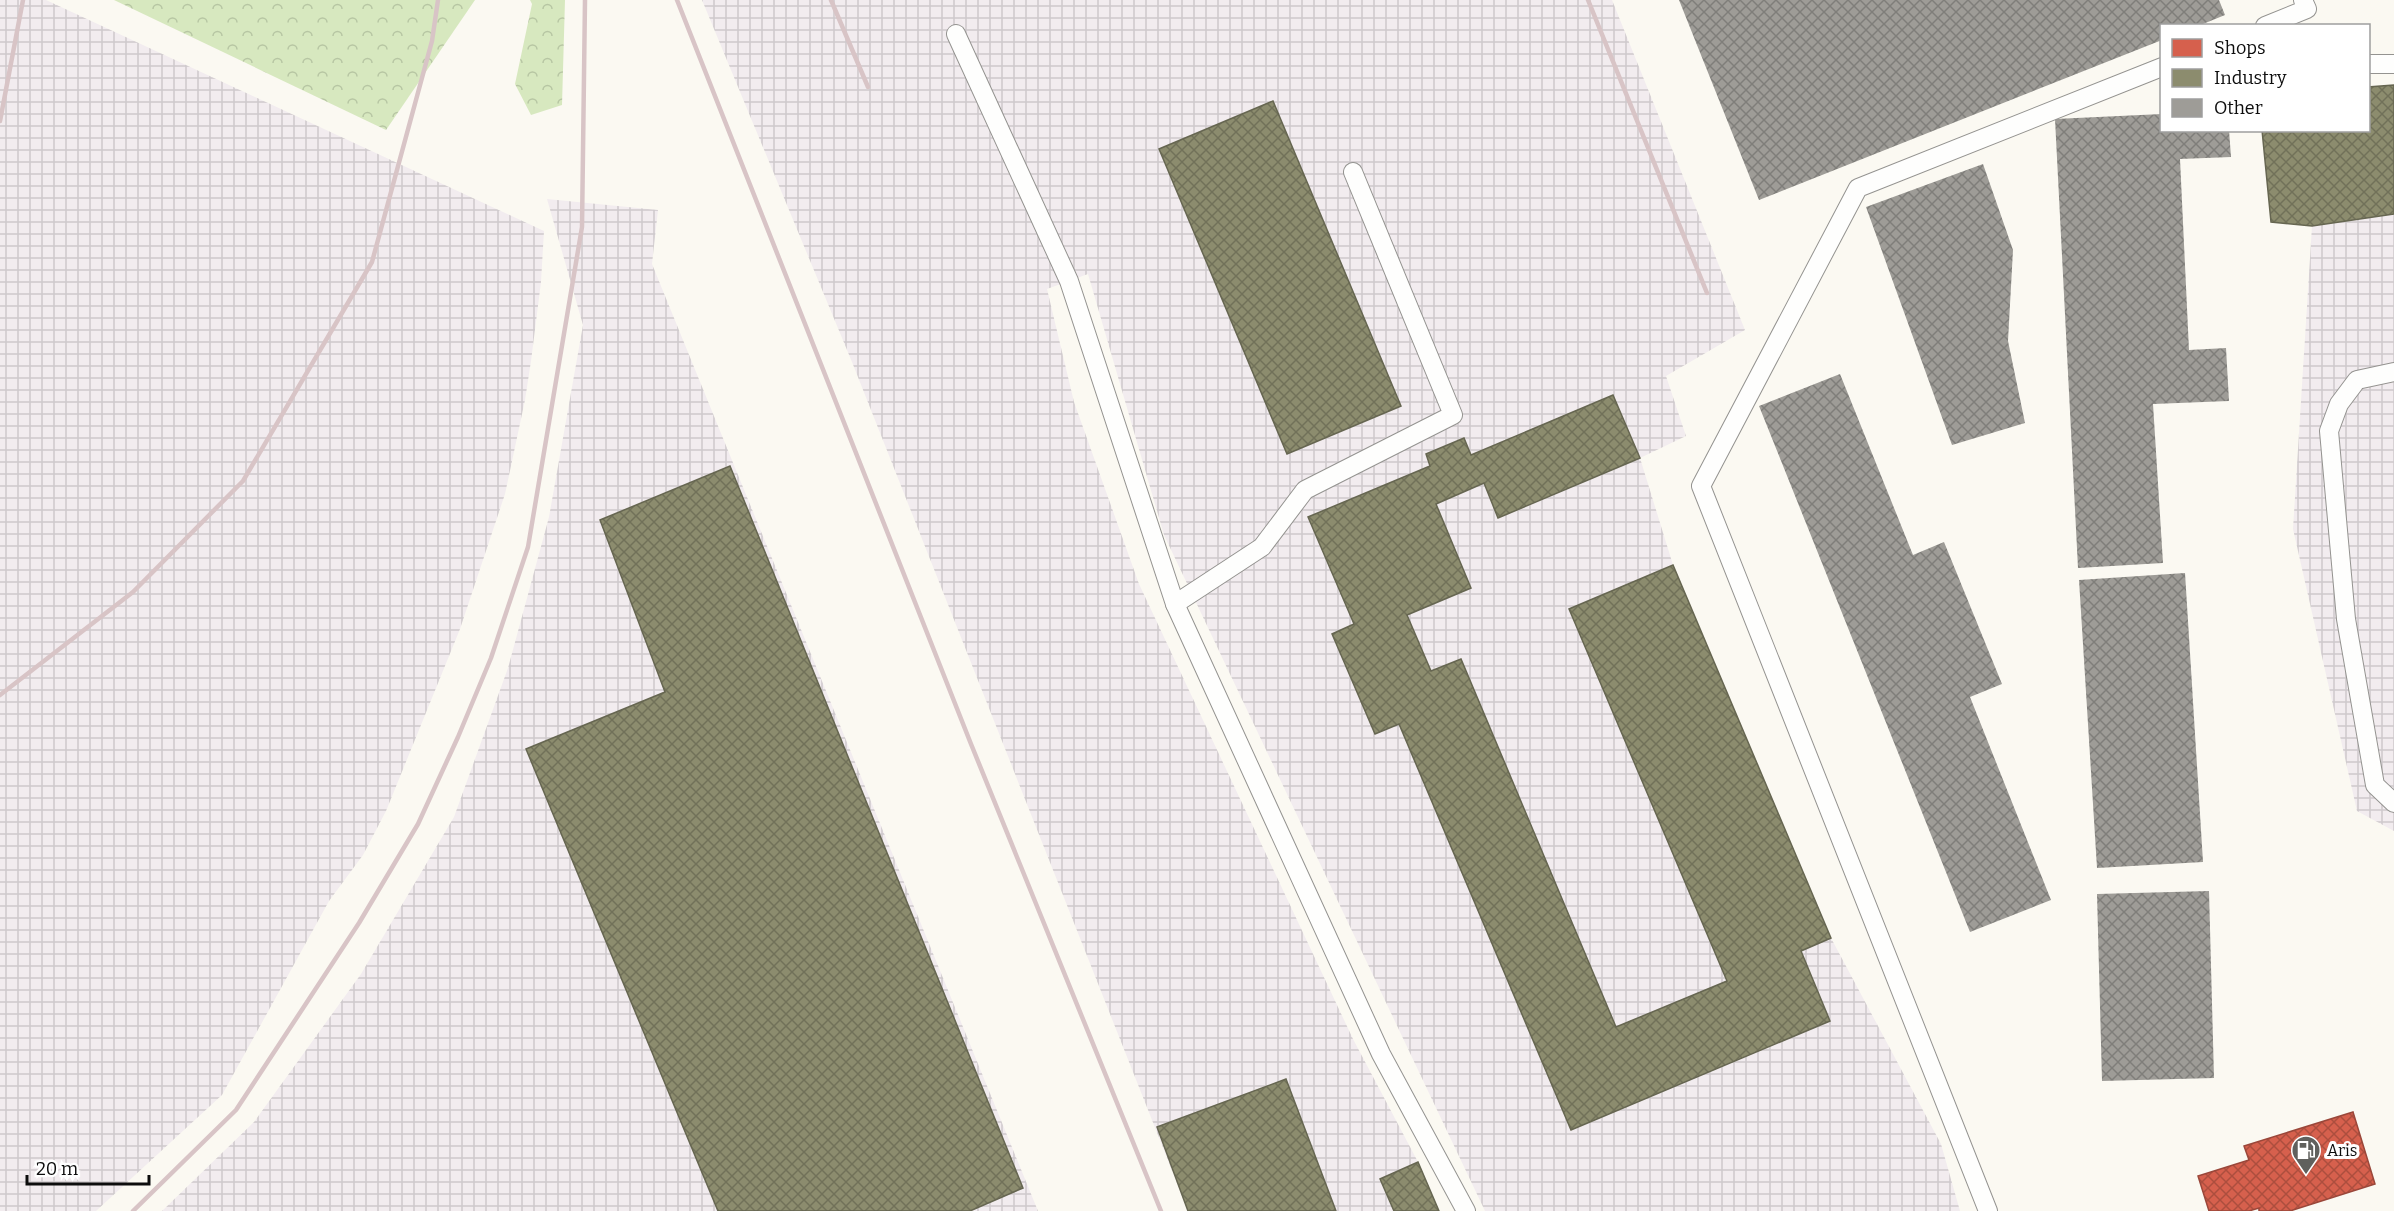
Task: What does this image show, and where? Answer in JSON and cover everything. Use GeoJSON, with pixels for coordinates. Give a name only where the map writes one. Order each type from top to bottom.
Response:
{"type":"FeatureCollection","features":[{"type":"Feature","properties":{"kind":"lane"},"geometry":{"type":"LineString","coordinates":[[2270,24],[2307,9],[2303,0]]}},
{"type":"Feature","properties":{"kind":"lane"},"geometry":{"type":"LineString","coordinates":[[956,34],[1069,281],[1175,604],[1382,1054],[1466,1211]]}},
{"type":"Feature","properties":{"kind":"lane"},"geometry":{"type":"LineString","coordinates":[[2370,64],[2394,64]]}},
{"type":"Feature","properties":{"kind":"lane"},"geometry":{"type":"LineString","coordinates":[[1988,1211],[1701,486],[1858,188],[2160,67]]}},
{"type":"Feature","properties":{"kind":"lane"},"geometry":{"type":"LineString","coordinates":[[1175,604],[1262,547],[1305,490],[1453,415],[1353,172]]}},
{"type":"Feature","properties":{"kind":"lane"},"geometry":{"type":"LineString","coordinates":[[2394,372],[2357,380],[2339,404],[2329,431],[2346,619],[2371,763],[2375,785],[2394,803]]}},
{"type":"Feature","properties":{"kind":"shaded area"},"geometry":{"type":"Polygon","coordinates":[[[0,0],[46,0],[544,231],[541,282],[531,361],[505,494],[460,629],[386,811],[363,855],[329,901],[222,1095],[96,1211],[0,1211],[0,0]]]}},
{"type":"Feature","properties":{"kind":"shaded area"},"geometry":{"type":"Polygon","coordinates":[[[702,0],[1612,0],[1745,330],[1666,376],[1686,436],[1640,458],[1673,565],[1831,938],[1941,1144],[1960,1211],[1485,1211],[1164,535],[1088,274],[1047,289],[1074,402],[1139,584],[1353,1039],[1418,1162],[1439,1211],[1188,1211],[852,362],[702,0]]]}},
{"type":"Feature","properties":{"kind":"shaded area"},"geometry":{"type":"Polygon","coordinates":[[[547,199],[658,210],[652,264],[1038,1211],[162,1211],[254,1122],[361,974],[454,817],[508,668],[549,517],[583,325],[547,199]]]}},
{"type":"Feature","properties":{"kind":"shaded area"},"geometry":{"type":"Polygon","coordinates":[[[2394,214],[2394,831],[2357,811],[2293,529],[2312,226],[2394,214]]]}},
{"type":"Feature","properties":{"kind":"green space"},"geometry":{"type":"Polygon","coordinates":[[[114,0],[475,0],[386,130],[114,0]]]}},
{"type":"Feature","properties":{"kind":"green space"},"geometry":{"type":"Polygon","coordinates":[[[530,0],[565,0],[562,105],[531,115],[515,84],[532,4],[530,0]]]}},
{"type":"Feature","properties":{"kind":"building: Shops"},"geometry":{"type":"Polygon","coordinates":[[[2353,1112],[2375,1184],[2290,1211],[2259,1211],[2259,1208],[2249,1211],[2209,1211],[2198,1176],[2249,1160],[2244,1146],[2353,1112]]]}},
{"type":"Feature","properties":{"kind":"building: Industry"},"geometry":{"type":"Polygon","coordinates":[[[2394,85],[2394,214],[2312,226],[2271,222],[2262,132],[2370,132],[2370,87],[2394,85]]]}},
{"type":"Feature","properties":{"kind":"building: Industry"},"geometry":{"type":"Polygon","coordinates":[[[1273,101],[1401,406],[1287,454],[1159,149],[1273,101]]]}},
{"type":"Feature","properties":{"kind":"building: Industry"},"geometry":{"type":"Polygon","coordinates":[[[1613,395],[1640,458],[1498,518],[1484,483],[1436,504],[1471,588],[1407,615],[1431,671],[1461,659],[1616,1027],[1727,981],[1569,609],[1673,565],[1831,938],[1801,951],[1830,1021],[1571,1130],[1399,724],[1375,734],[1332,634],[1354,624],[1308,517],[1430,466],[1426,454],[1464,438],[1471,455],[1613,395]]]}},
{"type":"Feature","properties":{"kind":"building: Industry"},"geometry":{"type":"Polygon","coordinates":[[[730,466],[1023,1188],[970,1211],[718,1211],[526,749],[665,692],[600,520],[730,466]]]}},
{"type":"Feature","properties":{"kind":"building: Industry"},"geometry":{"type":"Polygon","coordinates":[[[1286,1079],[1336,1211],[1188,1211],[1157,1127],[1286,1079]]]}},
{"type":"Feature","properties":{"kind":"building: Industry"},"geometry":{"type":"Polygon","coordinates":[[[1418,1162],[1439,1211],[1394,1211],[1380,1179],[1418,1162]]]}},
{"type":"Feature","properties":{"kind":"building: Other"},"geometry":{"type":"Polygon","coordinates":[[[1679,0],[2219,0],[2225,15],[2203,24],[2160,24],[2160,41],[1759,200],[1679,0]]]}},
{"type":"Feature","properties":{"kind":"building: Other"},"geometry":{"type":"Polygon","coordinates":[[[2160,114],[2160,132],[2229,132],[2231,157],[2180,159],[2189,350],[2226,348],[2229,401],[2153,404],[2163,563],[2078,568],[2055,119],[2160,114]]]}},
{"type":"Feature","properties":{"kind":"building: Other"},"geometry":{"type":"Polygon","coordinates":[[[1983,164],[2013,250],[2008,341],[2025,423],[1952,445],[1866,207],[1983,164]]]}},
{"type":"Feature","properties":{"kind":"building: Other"},"geometry":{"type":"Polygon","coordinates":[[[1840,374],[1913,555],[1944,542],[2002,684],[1970,697],[2051,900],[1970,932],[1759,406],[1840,374]]]}},
{"type":"Feature","properties":{"kind":"building: Other"},"geometry":{"type":"Polygon","coordinates":[[[2185,573],[2203,862],[2097,868],[2079,580],[2185,573]]]}},
{"type":"Feature","properties":{"kind":"building: Other"},"geometry":{"type":"Polygon","coordinates":[[[2209,891],[2214,1078],[2102,1081],[2097,894],[2209,891]]]}},
{"type":"Feature","properties":{"kind":"railway"},"geometry":{"type":"LineString","coordinates":[[0,121],[23,0]]}},
{"type":"Feature","properties":{"kind":"railway"},"geometry":{"type":"LineString","coordinates":[[0,695],[133,592],[243,481],[372,262],[432,41],[438,0]]}},
{"type":"Feature","properties":{"kind":"railway"},"geometry":{"type":"LineString","coordinates":[[133,1211],[236,1110],[359,923],[418,824],[491,658],[528,547],[582,227],[585,0]]}},
{"type":"Feature","properties":{"kind":"railway"},"geometry":{"type":"LineString","coordinates":[[677,0],[971,744],[1161,1211]]}},
{"type":"Feature","properties":{"kind":"railway"},"geometry":{"type":"LineString","coordinates":[[831,0],[868,87]]}},
{"type":"Feature","properties":{"kind":"railway"},"geometry":{"type":"LineString","coordinates":[[1588,0],[1707,293]]}},
{"type":"Feature","properties":{"kind":"place","name":"Aris"},"geometry":{"type":"Point","coordinates":[2306,1176]}}]}
